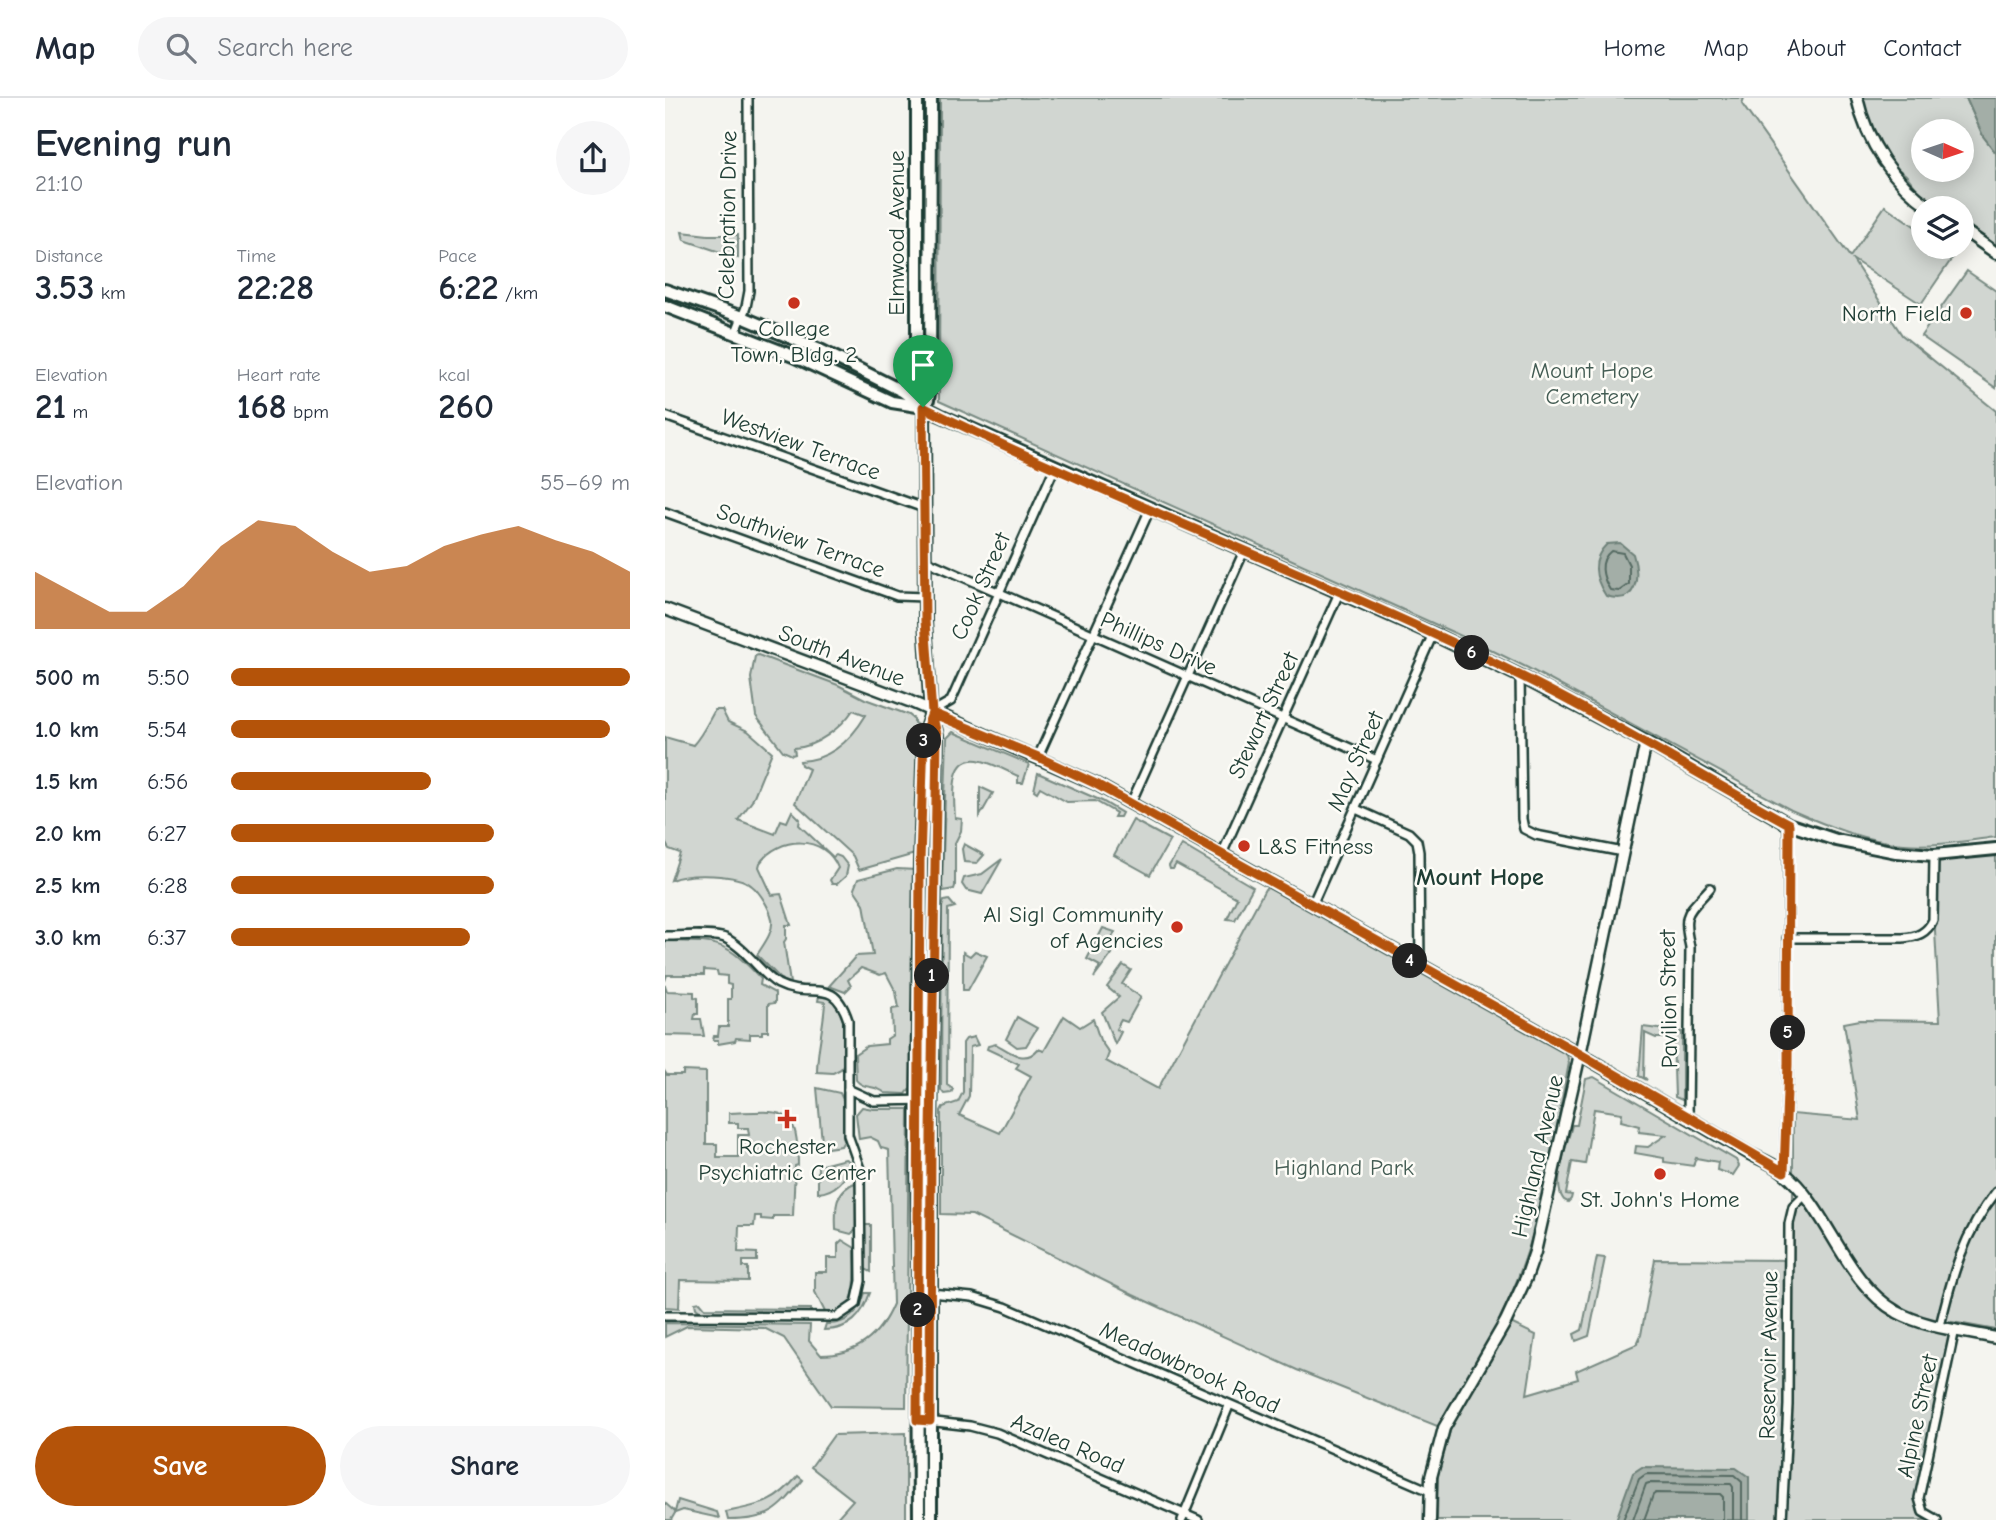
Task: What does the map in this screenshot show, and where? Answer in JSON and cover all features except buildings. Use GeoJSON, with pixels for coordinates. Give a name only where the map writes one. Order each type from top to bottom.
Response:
{"type":"FeatureCollection","features":[{"type":"Feature","properties":{"kind":"main road","name":"Elmwood Avenue"},"geometry":{"type":"LineString","coordinates":[[917,98],[917,392],[923,407],[925,597],[932,713],[937,734],[931,1100],[931,1520]]}},
{"type":"Feature","properties":{"kind":"main road","name":"Elmwood Avenue"},"geometry":{"type":"LineString","coordinates":[[923,407],[928,400],[930,386],[931,98]]}},
{"type":"Feature","properties":{"kind":"main road"},"geometry":{"type":"LineString","coordinates":[[1857,98],[1867,130],[1877,150],[1907,189],[1916,196]]}},
{"type":"Feature","properties":{"kind":"main road"},"geometry":{"type":"LineString","coordinates":[[1974,237],[1996,253]]}},
{"type":"Feature","properties":{"kind":"main road"},"geometry":{"type":"LineString","coordinates":[[665,289],[742,317],[843,362],[902,391],[923,407],[1433,634],[1646,742],[1789,824],[1836,840],[1876,849],[1934,855],[1996,849]]}},
{"type":"Feature","properties":{"kind":"main road"},"geometry":{"type":"LineString","coordinates":[[665,306],[736,332],[893,402],[923,407]]}},
{"type":"Feature","properties":{"kind":"main road","name":"South Avenue"},"geometry":{"type":"LineString","coordinates":[[665,609],[870,685],[1038,757],[1131,803],[1580,1054],[1784,1172],[1804,1196],[1868,1289],[1898,1312],[1914,1320],[1996,1338]]}},
{"type":"Feature","properties":{"kind":"main road","name":"Elmwood Avenue"},"geometry":{"type":"LineString","coordinates":[[919,1520],[917,1101],[924,735],[932,713]]}},
{"type":"Feature","properties":{"kind":"main road","name":"Highland Avenue"},"geometry":{"type":"LineString","coordinates":[[1430,1520],[1430,1491],[1444,1428],[1506,1321],[1531,1265],[1580,1054],[1646,742]]}},
{"type":"Feature","properties":{"kind":"street","name":"Celebration Drive"},"geometry":{"type":"LineString","coordinates":[[736,332],[746,307],[750,283],[748,98]]}},
{"type":"Feature","properties":{"kind":"street","name":"Westview Terrace"},"geometry":{"type":"LineString","coordinates":[[665,416],[924,508]]}},
{"type":"Feature","properties":{"kind":"street","name":"Cook Street"},"geometry":{"type":"LineString","coordinates":[[932,713],[951,701],[1055,467]]}},
{"type":"Feature","properties":{"kind":"street"},"geometry":{"type":"LineString","coordinates":[[1038,757],[1150,509]]}},
{"type":"Feature","properties":{"kind":"street","name":"Southview Terrace"},"geometry":{"type":"LineString","coordinates":[[665,512],[897,596],[925,597]]}},
{"type":"Feature","properties":{"kind":"street"},"geometry":{"type":"LineString","coordinates":[[1131,803],[1244,551]]}},
{"type":"Feature","properties":{"kind":"street","name":"Phillips Drive"},"geometry":{"type":"LineString","coordinates":[[925,560],[1377,760]]}},
{"type":"Feature","properties":{"kind":"street","name":"Stewart Street"},"geometry":{"type":"LineString","coordinates":[[1222,854],[1339,593]]}},
{"type":"Feature","properties":{"kind":"street","name":"May Street"},"geometry":{"type":"LineString","coordinates":[[1312,905],[1433,634]]}},
{"type":"Feature","properties":{"kind":"street"},"geometry":{"type":"LineString","coordinates":[[1520,676],[1524,829],[1535,835],[1623,852]]}},
{"type":"Feature","properties":{"kind":"street"},"geometry":{"type":"LineString","coordinates":[[1356,808],[1409,833],[1417,841],[1420,966]]}},
{"type":"Feature","properties":{"kind":"street"},"geometry":{"type":"LineString","coordinates":[[1784,1172],[1788,1065],[1789,824]]}},
{"type":"Feature","properties":{"kind":"street"},"geometry":{"type":"LineString","coordinates":[[1787,938],[1903,938],[1919,935],[1933,920],[1934,855]]}},
{"type":"Feature","properties":{"kind":"street","name":"Pavilion Street"},"geometry":{"type":"LineString","coordinates":[[1688,1117],[1690,947],[1684,928],[1688,915],[1710,888]]}},
{"type":"Feature","properties":{"kind":"street"},"geometry":{"type":"LineString","coordinates":[[665,936],[723,937],[748,954],[778,984],[808,991],[827,991],[842,1002],[848,1020],[848,1135],[860,1169],[861,1281],[856,1304],[837,1317],[665,1316]]}},
{"type":"Feature","properties":{"kind":"street"},"geometry":{"type":"LineString","coordinates":[[848,1089],[874,1101],[931,1100]]}},
{"type":"Feature","properties":{"kind":"street"},"geometry":{"type":"LineString","coordinates":[[1940,1326],[1957,1261],[1972,1229],[1996,1192]]}},
{"type":"Feature","properties":{"kind":"street","name":"Reservoir Avenue"},"geometry":{"type":"LineString","coordinates":[[1782,1520],[1788,1405],[1789,1224],[1793,1207],[1804,1196]]}},
{"type":"Feature","properties":{"kind":"street","name":"Meadowbrook Road"},"geometry":{"type":"LineString","coordinates":[[931,1293],[972,1297],[1005,1307],[1430,1491]]}},
{"type":"Feature","properties":{"kind":"street","name":"Alpine Street"},"geometry":{"type":"LineString","coordinates":[[1937,1520],[1925,1515],[1921,1510],[1919,1498],[1955,1329]]}},
{"type":"Feature","properties":{"kind":"street"},"geometry":{"type":"LineString","coordinates":[[1183,1517],[1229,1406]]}},
{"type":"Feature","properties":{"kind":"street","name":"Azalea Road"},"geometry":{"type":"LineString","coordinates":[[917,1420],[969,1426],[997,1433],[1183,1517],[1198,1520]]}},
{"type":"Feature","properties":{"kind":"green space","name":"Mount Hope Cemetery"},"geometry":{"type":"Polygon","coordinates":[[[940,98],[1744,98],[1742,104],[1850,257],[1885,206],[1911,224],[1911,259],[1952,259],[1921,304],[1852,259],[1902,335],[1996,411],[1996,837],[1915,845],[1861,836],[1818,822],[1479,644],[939,401],[940,98]]]}},
{"type":"Feature","properties":{"kind":"green space"},"geometry":{"type":"Polygon","coordinates":[[[1861,98],[1966,98],[1983,136],[1996,153],[1996,247],[1974,231],[1974,196],[1924,196],[1912,182],[1974,182],[1974,119],[1911,119],[1911,181],[1893,165],[1874,135],[1861,98]]]}},
{"type":"Feature","properties":{"kind":"green space"},"geometry":{"type":"Polygon","coordinates":[[[682,232],[738,235],[738,258],[684,240],[682,232]]]}},
{"type":"Feature","properties":{"kind":"green space","name":"North Field"},"geometry":{"type":"Polygon","coordinates":[[[1967,271],[1996,291],[1996,388],[1921,336],[1967,271]]]}},
{"type":"Feature","properties":{"kind":"green space"},"geometry":{"type":"Polygon","coordinates":[[[755,656],[909,715],[914,719],[914,723],[920,726],[915,854],[859,870],[853,856],[795,803],[809,769],[801,765],[800,761],[821,757],[839,747],[854,733],[866,715],[853,710],[842,723],[819,740],[794,748],[795,754],[792,755],[783,751],[756,716],[751,678],[755,656]]]}},
{"type":"Feature","properties":{"kind":"green space"},"geometry":{"type":"Polygon","coordinates":[[[715,710],[722,710],[728,722],[748,731],[772,752],[752,801],[738,820],[775,834],[781,820],[787,822],[792,811],[800,819],[799,825],[833,857],[841,857],[848,866],[846,876],[837,884],[832,884],[830,880],[838,868],[832,857],[812,844],[801,843],[778,848],[760,863],[759,867],[772,895],[781,894],[791,925],[786,925],[784,942],[790,983],[783,981],[757,955],[770,933],[772,919],[764,901],[752,886],[736,879],[713,875],[671,880],[680,853],[669,849],[665,842],[665,737],[693,745],[715,710]]]}},
{"type":"Feature","properties":{"kind":"green space"},"geometry":{"type":"Polygon","coordinates":[[[953,732],[1029,764],[1023,783],[1018,783],[1018,776],[982,761],[971,760],[963,763],[958,770],[954,788],[955,818],[962,819],[961,831],[955,843],[955,886],[954,889],[943,891],[947,738],[953,732]]]}},
{"type":"Feature","properties":{"kind":"green space"},"geometry":{"type":"Polygon","coordinates":[[[1038,773],[1102,801],[1122,813],[1120,817],[1114,817],[1116,813],[1095,801],[1067,802],[1040,787],[1037,792],[1034,790],[1038,773]]]}},
{"type":"Feature","properties":{"kind":"green space"},"geometry":{"type":"Polygon","coordinates":[[[980,787],[993,793],[980,816],[980,787]]]}},
{"type":"Feature","properties":{"kind":"green space"},"geometry":{"type":"Polygon","coordinates":[[[1133,820],[1170,840],[1150,875],[1114,855],[1133,820]]]}},
{"type":"Feature","properties":{"kind":"green space"},"geometry":{"type":"Polygon","coordinates":[[[964,844],[984,855],[977,863],[964,862],[964,844]]]}},
{"type":"Feature","properties":{"kind":"green space"},"geometry":{"type":"Polygon","coordinates":[[[1182,845],[1253,887],[1235,920],[1227,919],[1237,898],[1176,864],[1170,869],[1169,866],[1182,845]]]}},
{"type":"Feature","properties":{"kind":"green space","name":"Highland Park"},"geometry":{"type":"Polygon","coordinates":[[[1996,854],[1996,1330],[1952,1322],[1915,1498],[1918,1513],[1927,1520],[1437,1520],[1438,1475],[1450,1431],[1297,1370],[1133,1295],[972,1215],[941,1214],[941,1111],[943,1107],[958,1102],[963,1092],[963,1043],[966,1039],[974,1037],[978,1045],[970,1047],[969,1096],[959,1115],[1000,1133],[1031,1076],[1016,1068],[1019,1064],[987,1049],[988,1046],[996,1044],[1023,1057],[1038,1049],[1044,1051],[1064,1016],[1080,1027],[1093,1019],[1100,1040],[1109,1053],[1106,1061],[1158,1089],[1265,889],[1268,888],[1567,1055],[1569,1063],[1551,1161],[1535,1225],[1526,1257],[1500,1318],[1536,1335],[1527,1394],[1578,1379],[1576,1371],[1637,1344],[1655,1259],[1793,1260],[1793,1114],[1860,1120],[1844,1023],[1860,1020],[1940,1021],[1935,931],[1937,864],[1939,860],[1996,854]]]}},
{"type":"Feature","properties":{"kind":"green space"},"geometry":{"type":"Polygon","coordinates":[[[1002,859],[982,894],[966,890],[962,884],[964,878],[982,874],[1002,859]]]}},
{"type":"Feature","properties":{"kind":"green space"},"geometry":{"type":"Polygon","coordinates":[[[897,869],[916,870],[911,1088],[906,1094],[885,1093],[856,1080],[855,1054],[867,1046],[887,1044],[887,1039],[893,1035],[892,1009],[899,1008],[896,992],[886,973],[880,975],[861,968],[848,980],[851,986],[845,992],[829,986],[856,956],[873,955],[864,904],[854,889],[858,879],[897,869]]]}},
{"type":"Feature","properties":{"kind":"green space"},"geometry":{"type":"Polygon","coordinates":[[[949,900],[955,907],[948,909],[947,1085],[953,1089],[951,1093],[944,1094],[941,1090],[942,907],[944,901],[949,900]]]}},
{"type":"Feature","properties":{"kind":"green space"},"geometry":{"type":"Polygon","coordinates":[[[1103,928],[1115,932],[1105,951],[1112,954],[1094,978],[1100,966],[1087,959],[1103,928]]]}},
{"type":"Feature","properties":{"kind":"green space"},"geometry":{"type":"Polygon","coordinates":[[[665,941],[719,945],[738,956],[761,979],[760,985],[775,993],[775,1003],[768,1004],[768,1031],[750,1034],[750,1039],[736,1038],[735,1041],[718,1044],[718,1040],[713,1040],[714,1036],[718,1036],[719,1027],[728,1027],[731,985],[727,984],[727,976],[718,975],[717,971],[704,970],[704,975],[667,975],[665,981],[665,941]]]}},
{"type":"Feature","properties":{"kind":"green space"},"geometry":{"type":"Polygon","coordinates":[[[975,951],[987,956],[968,990],[963,990],[963,952],[970,956],[975,951]]]}},
{"type":"Feature","properties":{"kind":"green space"},"geometry":{"type":"Polygon","coordinates":[[[1123,965],[1131,970],[1122,984],[1141,997],[1127,1022],[1121,1020],[1116,1029],[1121,1032],[1115,1044],[1102,1012],[1119,997],[1107,987],[1123,965]]]}},
{"type":"Feature","properties":{"kind":"green space"},"geometry":{"type":"Polygon","coordinates":[[[665,985],[667,991],[694,992],[694,997],[698,998],[698,1014],[695,1014],[694,1019],[701,1019],[704,1036],[665,1035],[665,985]]]}},
{"type":"Feature","properties":{"kind":"green space"},"geometry":{"type":"Polygon","coordinates":[[[819,996],[837,1000],[844,1025],[844,1062],[841,1069],[833,1073],[817,1072],[825,1002],[818,1001],[819,996]]]}},
{"type":"Feature","properties":{"kind":"green space"},"geometry":{"type":"Polygon","coordinates":[[[1017,1017],[1037,1028],[1026,1046],[1017,1047],[1006,1039],[1017,1017]]]}},
{"type":"Feature","properties":{"kind":"green space"},"geometry":{"type":"Polygon","coordinates":[[[1643,1027],[1682,1032],[1682,1100],[1675,1097],[1673,1038],[1656,1038],[1645,1033],[1644,1077],[1647,1080],[1639,1076],[1643,1027]]]}},
{"type":"Feature","properties":{"kind":"green space"},"geometry":{"type":"Polygon","coordinates":[[[683,1071],[706,1072],[706,1144],[717,1144],[717,1157],[738,1157],[738,1135],[749,1135],[748,1128],[738,1128],[738,1123],[729,1123],[729,1113],[775,1112],[791,1121],[795,1131],[798,1165],[795,1166],[793,1216],[773,1216],[773,1220],[755,1216],[754,1226],[739,1226],[738,1252],[757,1253],[757,1261],[743,1261],[743,1267],[748,1267],[748,1281],[680,1280],[679,1308],[665,1307],[665,1072],[667,1075],[683,1075],[683,1071]]]}},
{"type":"Feature","properties":{"kind":"green space"},"geometry":{"type":"Polygon","coordinates":[[[1594,1077],[1736,1160],[1739,1166],[1733,1175],[1717,1170],[1718,1162],[1696,1158],[1693,1166],[1664,1162],[1664,1158],[1635,1153],[1636,1146],[1648,1147],[1666,1135],[1639,1132],[1640,1126],[1621,1121],[1622,1113],[1594,1109],[1585,1164],[1572,1162],[1566,1194],[1572,1195],[1568,1202],[1564,1200],[1560,1193],[1559,1175],[1564,1154],[1572,1125],[1577,1125],[1586,1079],[1594,1077]]]}},
{"type":"Feature","properties":{"kind":"green space"},"geometry":{"type":"Polygon","coordinates":[[[817,1088],[840,1093],[844,1102],[844,1141],[841,1146],[821,1149],[816,1143],[822,1142],[817,1088]]]}},
{"type":"Feature","properties":{"kind":"green space"},"geometry":{"type":"Polygon","coordinates":[[[862,1107],[909,1109],[906,1407],[831,1406],[784,1338],[764,1328],[687,1326],[665,1337],[665,1323],[810,1325],[809,1341],[821,1355],[856,1348],[874,1335],[893,1304],[889,1150],[881,1148],[878,1141],[870,1137],[859,1139],[856,1114],[862,1107]]]}},
{"type":"Feature","properties":{"kind":"green space"},"geometry":{"type":"Polygon","coordinates":[[[845,1159],[851,1162],[843,1179],[835,1187],[818,1193],[818,1166],[845,1159]]]}},
{"type":"Feature","properties":{"kind":"green space"},"geometry":{"type":"Polygon","coordinates":[[[857,1182],[857,1229],[851,1234],[836,1230],[837,1201],[849,1185],[857,1182]]]}},
{"type":"Feature","properties":{"kind":"green space"},"geometry":{"type":"Polygon","coordinates":[[[865,1225],[871,1225],[871,1272],[865,1269],[865,1225]]]}},
{"type":"Feature","properties":{"kind":"green space"},"geometry":{"type":"Polygon","coordinates":[[[842,1240],[855,1248],[854,1290],[846,1307],[826,1314],[815,1292],[815,1272],[827,1272],[827,1258],[838,1258],[838,1244],[842,1240]]]}},
{"type":"Feature","properties":{"kind":"green space"},"geometry":{"type":"Polygon","coordinates":[[[1597,1257],[1605,1258],[1589,1336],[1576,1341],[1574,1334],[1582,1330],[1597,1257]]]}},
{"type":"Feature","properties":{"kind":"green space"},"geometry":{"type":"Polygon","coordinates":[[[865,1293],[870,1293],[854,1320],[841,1327],[824,1330],[826,1324],[840,1322],[851,1316],[865,1293]]]}},
{"type":"Feature","properties":{"kind":"green space"},"geometry":{"type":"Polygon","coordinates":[[[700,1302],[705,1308],[811,1309],[811,1313],[701,1312],[695,1303],[700,1302]]]}},
{"type":"Feature","properties":{"kind":"green space"},"geometry":{"type":"Polygon","coordinates":[[[906,1433],[906,1520],[835,1520],[853,1500],[811,1467],[834,1435],[906,1433]]]}},
{"type":"Feature","properties":{"kind":"green space"},"geometry":{"type":"Polygon","coordinates":[[[798,1476],[803,1480],[772,1512],[754,1518],[728,1520],[726,1512],[774,1498],[798,1476]]]}},
{"type":"Feature","properties":{"kind":"green space"},"geometry":{"type":"Polygon","coordinates":[[[678,1500],[717,1512],[719,1518],[683,1510],[675,1513],[671,1520],[665,1520],[665,1503],[675,1512],[678,1500]]]}},
{"type":"Feature","properties":{"kind":"water"},"geometry":{"type":"Polygon","coordinates":[[[1966,98],[1996,98],[1996,153],[1983,136],[1966,98]]]}},
{"type":"Feature","properties":{"kind":"water"},"geometry":{"type":"Polygon","coordinates":[[[1620,543],[1633,554],[1636,580],[1630,593],[1617,598],[1606,596],[1597,576],[1596,562],[1607,544],[1620,543]]]}},
{"type":"Feature","properties":{"kind":"water"},"geometry":{"type":"Polygon","coordinates":[[[1642,1467],[1736,1468],[1749,1477],[1749,1520],[1616,1520],[1633,1473],[1642,1467]]]}},
{"type":"Feature","properties":{"kind":"place","name":"College Town, Bldg. 2"},"geometry":{"type":"Point","coordinates":[794,303]}},
{"type":"Feature","properties":{"kind":"place","name":"North Field"},"geometry":{"type":"Point","coordinates":[1966,313]}},
{"type":"Feature","properties":{"kind":"place","name":"L&S Fitness"},"geometry":{"type":"Point","coordinates":[1244,846]}},
{"type":"Feature","properties":{"kind":"place","name":"Al Sigl Community of Agencies"},"geometry":{"type":"Point","coordinates":[1177,927]}},
{"type":"Feature","properties":{"kind":"place","name":"Rochester Psychiatric Center"},"geometry":{"type":"Point","coordinates":[787,1119]}},
{"type":"Feature","properties":{"kind":"place","name":"St. John's Home"},"geometry":{"type":"Point","coordinates":[1660,1174]}},
{"type":"Feature","properties":{"kind":"district","name":"Mount Hope"},"geometry":{"type":"Point","coordinates":[1480,877]}},
{"type":"Feature","properties":{"kind":"route"},"geometry":{"type":"LineString","coordinates":[[923,407],[925,621],[932,713],[937,734],[933,896],[930,1421],[917,1420],[920,861],[924,735],[932,713],[1096,784],[1580,1054],[1784,1172],[1788,1065],[1789,824],[1646,742],[1433,634],[923,407]]}}]}
